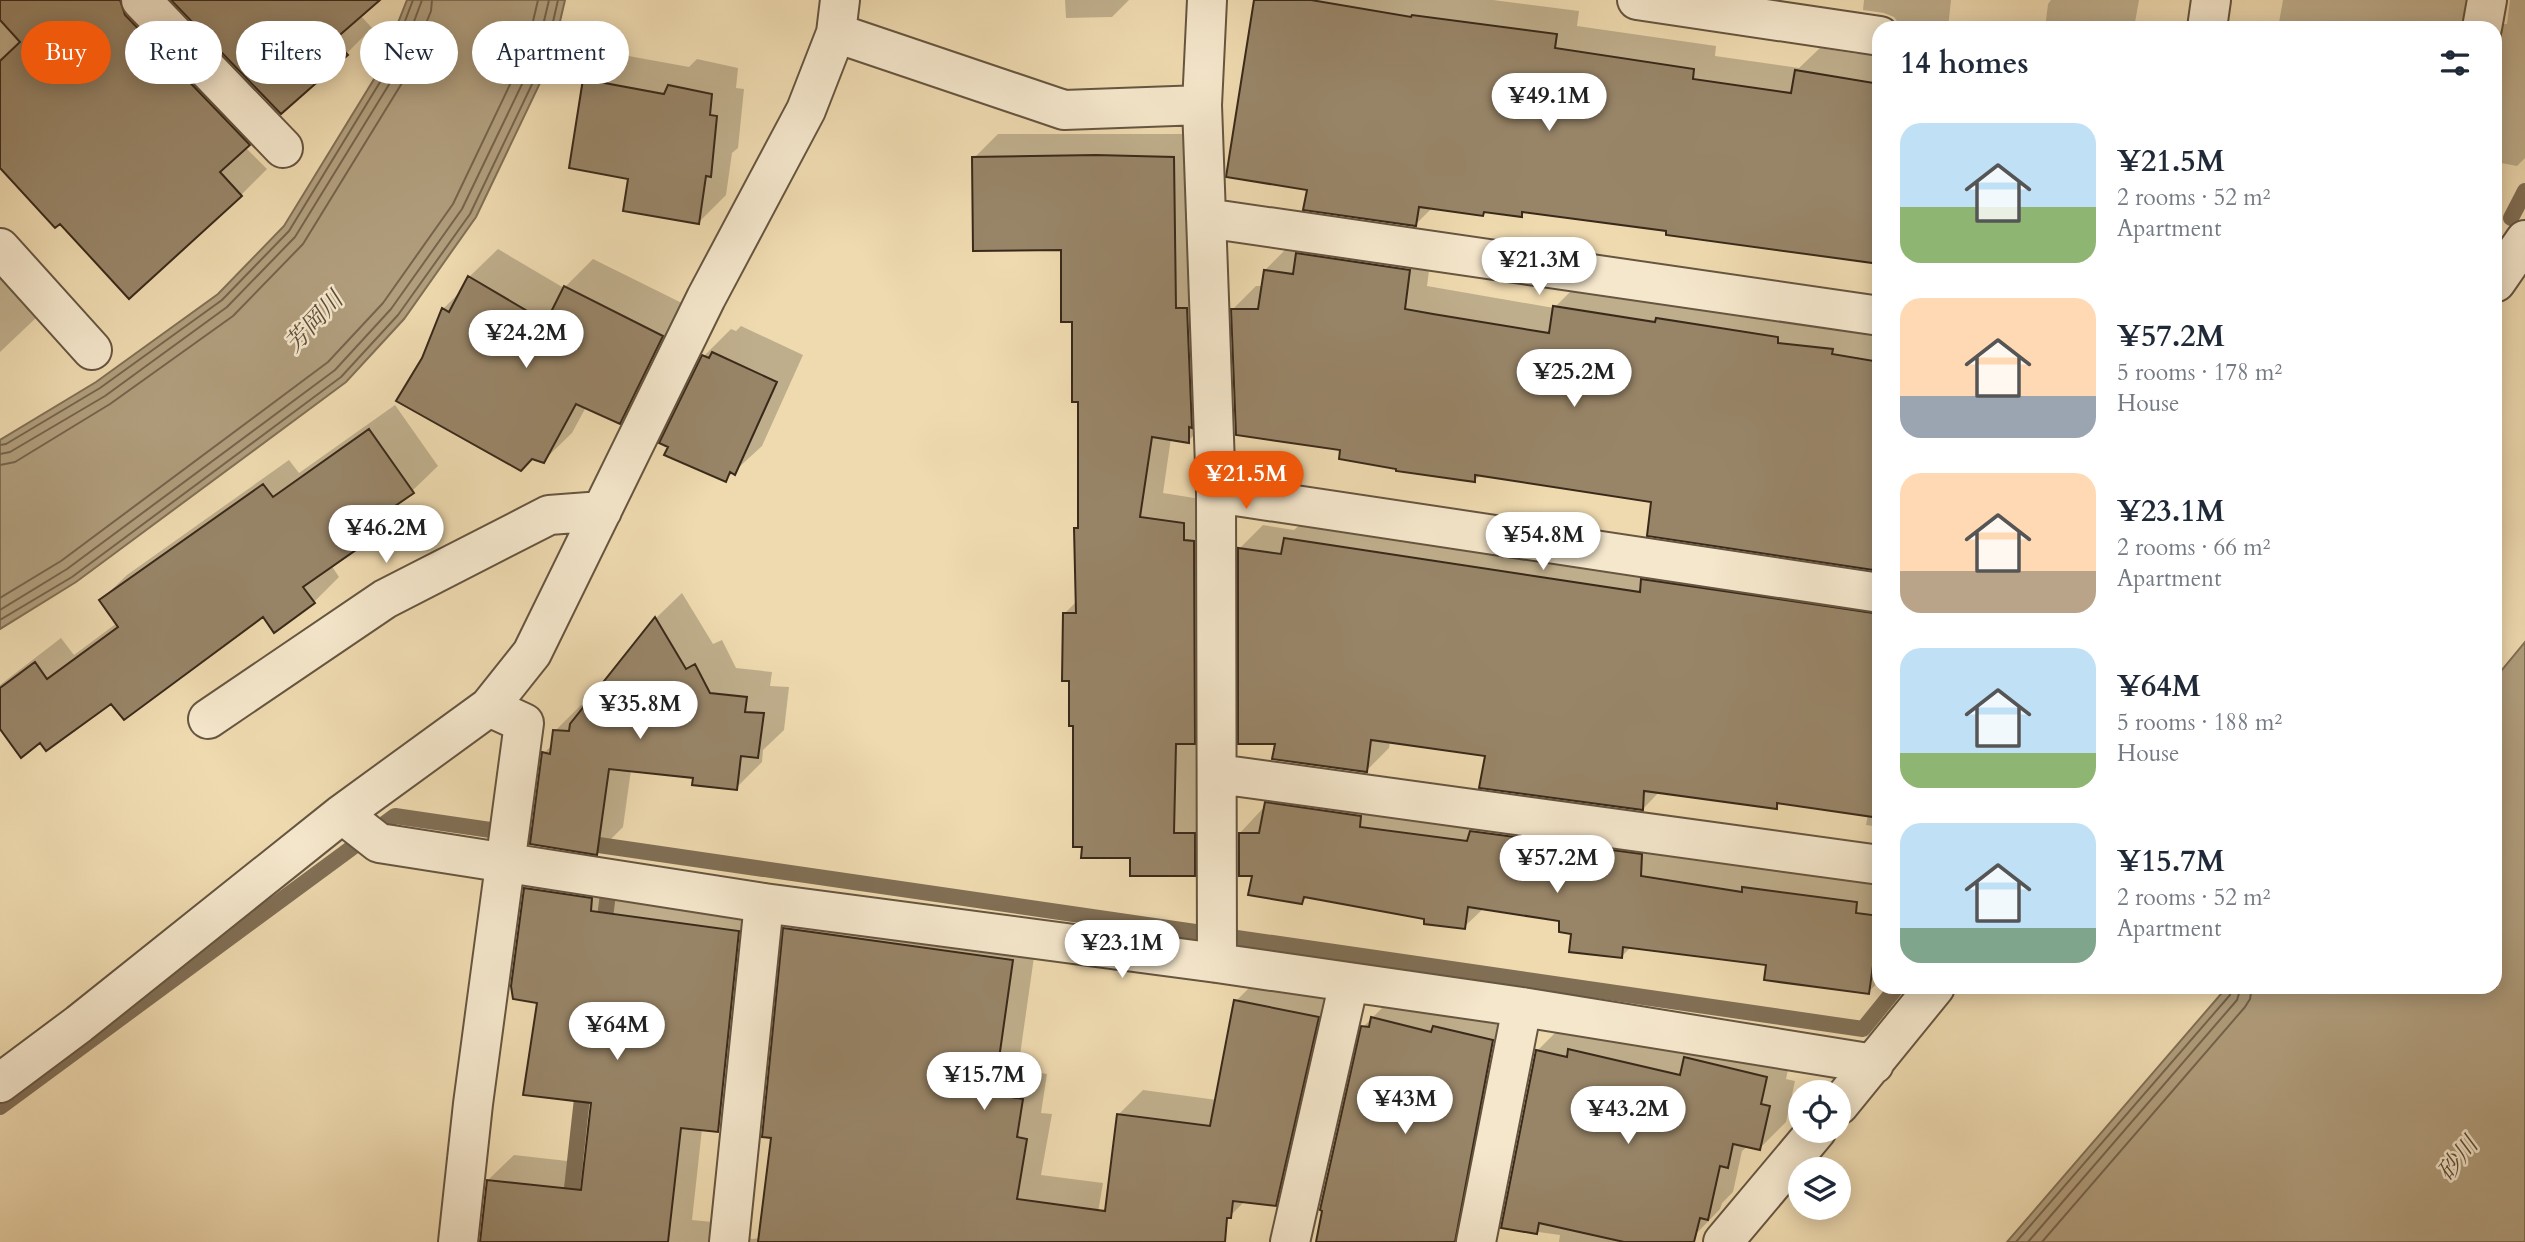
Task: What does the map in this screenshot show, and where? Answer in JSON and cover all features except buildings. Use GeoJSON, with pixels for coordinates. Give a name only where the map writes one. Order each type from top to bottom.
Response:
{"type":"FeatureCollection","features":[{"type":"Feature","properties":{"kind":"street"},"geometry":{"type":"LineString","coordinates":[[141,0],[283,148]]}},
{"type":"Feature","properties":{"kind":"street"},"geometry":{"type":"LineString","coordinates":[[1207,0],[1202,105],[1216,494],[1217,943]]}},
{"type":"Feature","properties":{"kind":"street"},"geometry":{"type":"LineString","coordinates":[[1637,0],[1872,35]]}},
{"type":"Feature","properties":{"kind":"street"},"geometry":{"type":"LineString","coordinates":[[2208,21],[2211,0]]}},
{"type":"Feature","properties":{"kind":"street"},"geometry":{"type":"LineString","coordinates":[[2483,21],[2487,0]]}},
{"type":"Feature","properties":{"kind":"street"},"geometry":{"type":"LineString","coordinates":[[0,1083],[358,827],[489,707],[533,653],[706,298],[806,110],[838,17],[1064,110],[1202,105]]}},
{"type":"Feature","properties":{"kind":"street"},"geometry":{"type":"LineString","coordinates":[[1206,218],[1872,315]]}},
{"type":"Feature","properties":{"kind":"street"},"geometry":{"type":"LineString","coordinates":[[2502,273],[2525,240]]}},
{"type":"Feature","properties":{"kind":"street"},"geometry":{"type":"LineString","coordinates":[[0,248],[92,350]]}},
{"type":"Feature","properties":{"kind":"street"},"geometry":{"type":"LineString","coordinates":[[1216,494],[1872,592]]}},
{"type":"Feature","properties":{"kind":"street"},"geometry":{"type":"LineString","coordinates":[[208,719],[385,599],[549,514],[602,511]]}},
{"type":"Feature","properties":{"kind":"street"},"geometry":{"type":"LineString","coordinates":[[457,1242],[524,723],[489,707]]}},
{"type":"Feature","properties":{"kind":"street"},"geometry":{"type":"LineString","coordinates":[[1218,774],[1872,864]]}},
{"type":"Feature","properties":{"kind":"street"},"geometry":{"type":"LineString","coordinates":[[358,827],[508,840],[764,903],[1217,943],[1349,982],[1874,1064]]}},
{"type":"Feature","properties":{"kind":"street"},"geometry":{"type":"LineString","coordinates":[[729,1242],[764,903]]}},
{"type":"Feature","properties":{"kind":"street"},"geometry":{"type":"LineString","coordinates":[[1290,1242],[1349,982]]}},
{"type":"Feature","properties":{"kind":"street"},"geometry":{"type":"LineString","coordinates":[[1851,1091],[1929,994]]}},
{"type":"Feature","properties":{"kind":"street"},"geometry":{"type":"LineString","coordinates":[[1476,1242],[1521,1007]]}},
{"type":"Feature","properties":{"kind":"street"},"geometry":{"type":"LineString","coordinates":[[1723,1242],[1806,1143]]}},
{"type":"Feature","properties":{"kind":"water","name":"芳岡川"},"geometry":{"type":"Polygon","coordinates":[[[407,0],[565,0],[560,21],[472,21],[472,84],[540,84],[476,217],[404,319],[346,382],[76,582],[0,629],[0,440],[96,382],[218,294],[284,226],[371,84],[458,84],[458,21],[399,21],[407,0]]]}},
{"type":"Feature","properties":{"kind":"water","name":"砂川"},"geometry":{"type":"Polygon","coordinates":[[[2525,642],[2525,1242],[2007,1242],[2221,994],[2502,994],[2502,670],[2525,642]]]}},
{"type":"Feature","properties":{"kind":"waterway"},"geometry":{"type":"LineString","coordinates":[[2511,218],[2525,191]]}},
{"type":"Feature","properties":{"kind":"waterway"},"geometry":{"type":"LineString","coordinates":[[0,1107],[395,816],[552,839]]}},
{"type":"Feature","properties":{"kind":"waterway"},"geometry":{"type":"LineString","coordinates":[[578,842],[1863,1029],[1891,994]]}},
{"type":"Feature","properties":{"kind":"waterway"},"geometry":{"type":"LineString","coordinates":[[603,933],[608,894]]}},
{"type":"Feature","properties":{"kind":"waterway"},"geometry":{"type":"LineString","coordinates":[[566,1242],[584,1081]]}}]}
